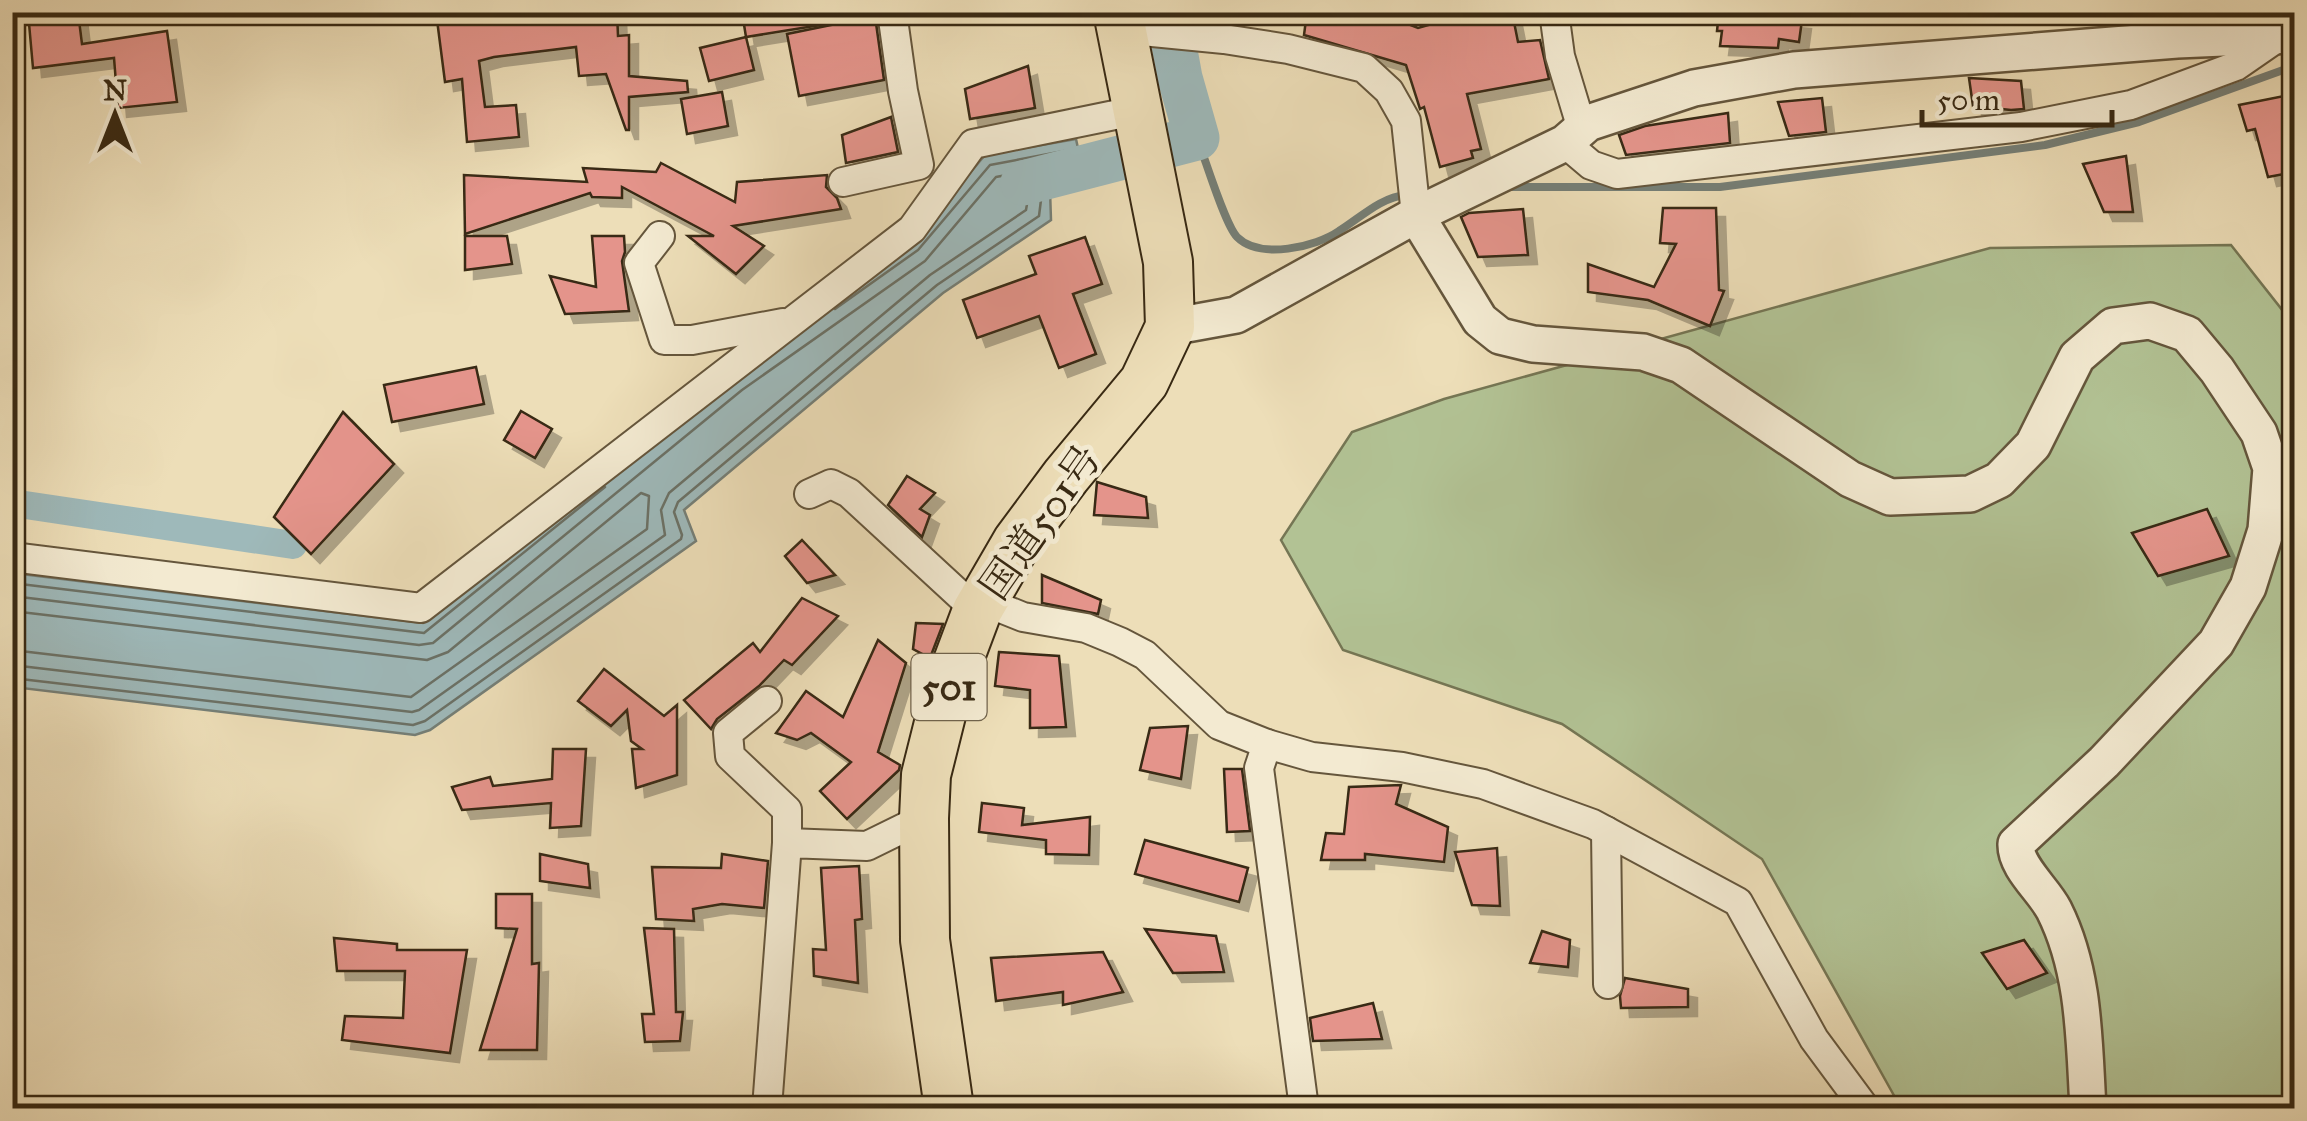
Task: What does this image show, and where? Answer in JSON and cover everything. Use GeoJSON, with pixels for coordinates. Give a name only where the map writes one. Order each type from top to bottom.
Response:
{"type":"FeatureCollection","features":[{"type":"Feature","properties":{"kind":"highway","name":"国道501号"},"geometry":{"type":"LineString","coordinates":[[949,1108],[925,940],[924,818],[926,775],[947,692],[980,606],[1017,542],[1144,382],[1170,327],[1168,262],[1139,110],[1132,25]]}},
{"type":"Feature","properties":{"kind":"street"},"geometry":{"type":"LineString","coordinates":[[892,12],[902,91],[919,165]]}},
{"type":"Feature","properties":{"kind":"street"},"geometry":{"type":"LineString","coordinates":[[1554,12],[1573,136],[1590,165],[1617,174],[2021,127],[2131,105],[2236,66],[2286,36]]}},
{"type":"Feature","properties":{"kind":"street"},"geometry":{"type":"LineString","coordinates":[[1132,25],[1288,50],[1364,68],[1390,91],[1406,121],[1412,178],[1423,211],[1480,320],[1500,336],[1534,344],[1643,352],[1681,365],[1850,479],[1890,497],[1970,494],[1999,480],[2033,445],[2077,357],[2113,326],[2150,322],[2187,334],[2217,370],[2259,433],[2271,468],[2266,530],[2248,587],[2216,643],[2104,762],[2016,844],[2016,855],[2048,896],[2070,942],[2082,1002],[2088,1108]]}},
{"type":"Feature","properties":{"kind":"street"},"geometry":{"type":"LineString","coordinates":[[1170,327],[1236,315],[1423,211],[1573,136],[1588,124],[1694,88],[1794,70],[2176,26],[2286,36]]}},
{"type":"Feature","properties":{"kind":"street"},"geometry":{"type":"LineString","coordinates":[[843,182],[919,165],[973,144],[1139,110]]}},
{"type":"Feature","properties":{"kind":"street"},"geometry":{"type":"LineString","coordinates":[[12,557],[422,608],[912,229],[973,144]]}},
{"type":"Feature","properties":{"kind":"street"},"geometry":{"type":"LineString","coordinates":[[660,236],[639,263],[664,340],[692,340],[789,322]]}},
{"type":"Feature","properties":{"kind":"street"},"geometry":{"type":"LineString","coordinates":[[809,494],[831,484],[849,492],[980,606],[1086,628],[1145,655],[1219,724],[1312,757],[1402,767],[1484,784],[1606,830],[1738,902],[1814,1039],[1865,1108]]}},
{"type":"Feature","properties":{"kind":"street"},"geometry":{"type":"LineString","coordinates":[[767,701],[728,732],[730,756],[786,810],[787,843],[767,1108]]}},
{"type":"Feature","properties":{"kind":"street"},"geometry":{"type":"LineString","coordinates":[[1267,744],[1259,768],[1304,1108]]}},
{"type":"Feature","properties":{"kind":"street"},"geometry":{"type":"LineString","coordinates":[[787,843],[867,846],[924,818]]}},
{"type":"Feature","properties":{"kind":"street"},"geometry":{"type":"LineString","coordinates":[[1606,830],[1608,984]]}},
{"type":"Feature","properties":{"kind":"green space"},"geometry":{"type":"Polygon","coordinates":[[[2231,245],[2294,325],[2294,1108],[1901,1108],[1762,859],[1562,724],[1343,650],[1281,540],[1352,432],[1444,399],[1990,248],[2231,245]]]}},
{"type":"Feature","properties":{"kind":"water"},"geometry":{"type":"Polygon","coordinates":[[[1076,139],[1085,181],[1050,190],[1051,220],[943,293],[684,510],[696,541],[430,730],[415,735],[13,687],[13,573],[423,623],[728,372],[911,243],[985,155],[1076,139]]]}},
{"type":"Feature","properties":{"kind":"building"},"geometry":{"type":"Polygon","coordinates":[[[28,12],[78,12],[82,44],[167,31],[177,102],[118,108],[114,58],[33,68],[28,12]]]}},
{"type":"Feature","properties":{"kind":"building"},"geometry":{"type":"Polygon","coordinates":[[[436,12],[617,12],[618,36],[629,35],[629,76],[687,81],[688,92],[629,97],[626,130],[606,74],[579,76],[576,47],[494,57],[479,61],[485,107],[516,105],[519,137],[467,142],[462,79],[445,82],[436,12]]]}},
{"type":"Feature","properties":{"kind":"building"},"geometry":{"type":"Polygon","coordinates":[[[742,12],[826,12],[827,24],[746,37],[742,12]]]}},
{"type":"Feature","properties":{"kind":"building"},"geometry":{"type":"Polygon","coordinates":[[[1307,12],[1377,12],[1418,28],[1439,22],[1439,12],[1474,12],[1474,21],[1512,12],[1518,42],[1540,40],[1549,79],[1467,94],[1481,149],[1471,151],[1473,158],[1440,167],[1424,107],[1420,109],[1406,65],[1304,35],[1307,12]]]}},
{"type":"Feature","properties":{"kind":"building"},"geometry":{"type":"Polygon","coordinates":[[[1719,12],[1802,20],[1799,42],[1779,39],[1778,48],[1720,46],[1719,12]]]}},
{"type":"Feature","properties":{"kind":"building"},"geometry":{"type":"Polygon","coordinates":[[[875,16],[884,80],[799,96],[787,34],[875,16]]]}},
{"type":"Feature","properties":{"kind":"building"},"geometry":{"type":"Polygon","coordinates":[[[746,37],[754,70],[709,81],[700,48],[746,37]]]}},
{"type":"Feature","properties":{"kind":"building"},"geometry":{"type":"Polygon","coordinates":[[[1028,66],[1035,108],[970,119],[965,89],[1028,66]]]}},
{"type":"Feature","properties":{"kind":"building"},"geometry":{"type":"Polygon","coordinates":[[[1969,78],[2021,81],[2024,109],[1973,106],[1969,78]]]}},
{"type":"Feature","properties":{"kind":"building"},"geometry":{"type":"Polygon","coordinates":[[[722,92],[728,126],[687,134],[681,99],[722,92]]]}},
{"type":"Feature","properties":{"kind":"building"},"geometry":{"type":"Polygon","coordinates":[[[2294,94],[2294,172],[2268,177],[2255,129],[2247,131],[2239,105],[2294,94]]]}},
{"type":"Feature","properties":{"kind":"building"},"geometry":{"type":"Polygon","coordinates":[[[1822,98],[1826,132],[1789,136],[1778,102],[1822,98]]]}},
{"type":"Feature","properties":{"kind":"building"},"geometry":{"type":"Polygon","coordinates":[[[1728,113],[1730,143],[1626,155],[1619,135],[1645,126],[1728,113]]]}},
{"type":"Feature","properties":{"kind":"building"},"geometry":{"type":"Polygon","coordinates":[[[891,117],[898,152],[846,163],[842,135],[891,117]]]}},
{"type":"Feature","properties":{"kind":"building"},"geometry":{"type":"Polygon","coordinates":[[[2126,156],[2133,212],[2104,212],[2083,164],[2126,156]]]}},
{"type":"Feature","properties":{"kind":"building"},"geometry":{"type":"Polygon","coordinates":[[[661,163],[735,202],[737,182],[827,175],[826,187],[841,209],[733,226],[764,246],[736,274],[688,236],[714,236],[622,187],[622,198],[592,197],[590,193],[465,234],[464,175],[587,182],[583,168],[656,172],[661,163]]]}},
{"type":"Feature","properties":{"kind":"building"},"geometry":{"type":"Polygon","coordinates":[[[1663,208],[1716,208],[1719,290],[1724,291],[1710,326],[1648,300],[1588,292],[1588,264],[1654,287],[1676,244],[1660,243],[1663,208]]]}},
{"type":"Feature","properties":{"kind":"building"},"geometry":{"type":"Polygon","coordinates":[[[1523,209],[1528,255],[1478,257],[1461,217],[1523,209]]]}},
{"type":"Feature","properties":{"kind":"building"},"geometry":{"type":"Polygon","coordinates":[[[465,236],[507,236],[512,264],[465,270],[465,236]]]}},
{"type":"Feature","properties":{"kind":"building"},"geometry":{"type":"Polygon","coordinates":[[[592,236],[624,236],[622,261],[629,311],[565,314],[550,276],[596,287],[592,236]]]}},
{"type":"Feature","properties":{"kind":"building"},"geometry":{"type":"Polygon","coordinates":[[[1085,237],[1102,284],[1073,294],[1096,354],[1059,368],[1039,316],[977,338],[963,300],[1036,274],[1029,256],[1085,237]]]}},
{"type":"Feature","properties":{"kind":"building"},"geometry":{"type":"Polygon","coordinates":[[[476,367],[484,404],[392,422],[384,385],[476,367]]]}},
{"type":"Feature","properties":{"kind":"building"},"geometry":{"type":"Polygon","coordinates":[[[521,411],[552,429],[535,458],[504,440],[521,411]]]}},
{"type":"Feature","properties":{"kind":"building"},"geometry":{"type":"Polygon","coordinates":[[[343,412],[394,464],[311,554],[274,517],[343,412]]]}},
{"type":"Feature","properties":{"kind":"building"},"geometry":{"type":"Polygon","coordinates":[[[907,476],[935,493],[920,509],[930,515],[922,537],[888,505],[907,476]]]}},
{"type":"Feature","properties":{"kind":"building"},"geometry":{"type":"Polygon","coordinates":[[[1097,482],[1146,497],[1148,518],[1094,515],[1097,482]]]}},
{"type":"Feature","properties":{"kind":"building"},"geometry":{"type":"Polygon","coordinates":[[[2207,509],[2229,556],[2158,576],[2132,533],[2207,509]]]}},
{"type":"Feature","properties":{"kind":"building"},"geometry":{"type":"Polygon","coordinates":[[[802,540],[835,575],[807,583],[785,556],[802,540]]]}},
{"type":"Feature","properties":{"kind":"building"},"geometry":{"type":"Polygon","coordinates":[[[1042,575],[1101,600],[1098,614],[1042,603],[1042,575]]]}},
{"type":"Feature","properties":{"kind":"building"},"geometry":{"type":"Polygon","coordinates":[[[802,598],[838,616],[792,665],[784,660],[717,719],[711,729],[684,700],[753,643],[760,652],[802,598]]]}},
{"type":"Feature","properties":{"kind":"building"},"geometry":{"type":"Polygon","coordinates":[[[916,623],[943,624],[930,658],[913,649],[916,623]]]}},
{"type":"Feature","properties":{"kind":"building"},"geometry":{"type":"Polygon","coordinates":[[[878,640],[906,663],[878,752],[900,765],[847,819],[820,791],[851,762],[811,733],[797,740],[776,733],[806,691],[843,717],[878,640]]]}},
{"type":"Feature","properties":{"kind":"building"},"geometry":{"type":"Polygon","coordinates":[[[999,652],[1059,656],[1066,727],[1030,728],[1030,690],[995,686],[999,652]]]}},
{"type":"Feature","properties":{"kind":"building"},"geometry":{"type":"Polygon","coordinates":[[[604,669],[664,716],[677,705],[677,775],[636,788],[632,749],[642,749],[631,741],[627,710],[611,726],[578,701],[604,669]]]}},
{"type":"Feature","properties":{"kind":"building"},"geometry":{"type":"Polygon","coordinates":[[[1188,726],[1181,779],[1140,770],[1150,728],[1188,726]]]}},
{"type":"Feature","properties":{"kind":"building"},"geometry":{"type":"Polygon","coordinates":[[[553,749],[586,749],[581,826],[550,828],[551,803],[462,810],[452,787],[490,777],[493,786],[552,779],[553,749]]]}},
{"type":"Feature","properties":{"kind":"building"},"geometry":{"type":"Polygon","coordinates":[[[1224,769],[1242,769],[1250,831],[1227,832],[1224,769]]]}},
{"type":"Feature","properties":{"kind":"building"},"geometry":{"type":"Polygon","coordinates":[[[1401,785],[1396,804],[1448,827],[1444,862],[1365,854],[1365,860],[1321,860],[1326,833],[1344,834],[1349,787],[1401,785]]]}},
{"type":"Feature","properties":{"kind":"building"},"geometry":{"type":"Polygon","coordinates":[[[982,803],[1024,808],[1022,825],[1090,817],[1089,855],[1046,854],[1046,840],[979,832],[982,803]]]}},
{"type":"Feature","properties":{"kind":"building"},"geometry":{"type":"Polygon","coordinates":[[[1145,840],[1248,868],[1239,902],[1135,874],[1145,840]]]}},
{"type":"Feature","properties":{"kind":"building"},"geometry":{"type":"Polygon","coordinates":[[[1497,848],[1500,906],[1472,905],[1455,852],[1497,848]]]}},
{"type":"Feature","properties":{"kind":"building"},"geometry":{"type":"Polygon","coordinates":[[[540,854],[588,864],[590,888],[540,881],[540,854]]]}},
{"type":"Feature","properties":{"kind":"building"},"geometry":{"type":"Polygon","coordinates":[[[722,854],[768,861],[764,908],[722,904],[693,909],[694,921],[656,919],[652,867],[721,868],[722,854]]]}},
{"type":"Feature","properties":{"kind":"building"},"geometry":{"type":"Polygon","coordinates":[[[859,866],[862,919],[855,920],[858,983],[814,976],[813,949],[826,950],[821,868],[859,866]]]}},
{"type":"Feature","properties":{"kind":"building"},"geometry":{"type":"Polygon","coordinates":[[[496,894],[532,894],[532,964],[539,963],[537,1050],[480,1050],[517,929],[496,928],[496,894]]]}},
{"type":"Feature","properties":{"kind":"building"},"geometry":{"type":"Polygon","coordinates":[[[644,928],[674,929],[676,1012],[683,1012],[680,1041],[645,1042],[642,1014],[654,1014],[644,928]]]}},
{"type":"Feature","properties":{"kind":"building"},"geometry":{"type":"Polygon","coordinates":[[[1145,929],[1216,936],[1224,972],[1173,973],[1145,929]]]}},
{"type":"Feature","properties":{"kind":"building"},"geometry":{"type":"Polygon","coordinates":[[[1542,931],[1570,940],[1568,967],[1530,963],[1542,931]]]}},
{"type":"Feature","properties":{"kind":"building"},"geometry":{"type":"Polygon","coordinates":[[[334,938],[397,944],[397,950],[467,950],[450,1053],[342,1040],[345,1016],[403,1018],[405,971],[337,971],[334,938]]]}},
{"type":"Feature","properties":{"kind":"building"},"geometry":{"type":"Polygon","coordinates":[[[2024,940],[2047,973],[2007,989],[1982,953],[2024,940]]]}},
{"type":"Feature","properties":{"kind":"building"},"geometry":{"type":"Polygon","coordinates":[[[1103,952],[1123,992],[1063,1005],[1063,992],[996,1001],[991,958],[1103,952]]]}},
{"type":"Feature","properties":{"kind":"building"},"geometry":{"type":"Polygon","coordinates":[[[1625,978],[1688,989],[1688,1007],[1621,1008],[1625,978]]]}},
{"type":"Feature","properties":{"kind":"building"},"geometry":{"type":"Polygon","coordinates":[[[1373,1003],[1382,1039],[1313,1041],[1310,1018],[1373,1003]]]}},
{"type":"Feature","properties":{"kind":"waterway"},"geometry":{"type":"LineString","coordinates":[[1023,183],[1197,138],[1180,78],[1168,12]]}},
{"type":"Feature","properties":{"kind":"waterway"},"geometry":{"type":"LineString","coordinates":[[1504,187],[1720,187],[2045,145],[2139,122],[2294,66]]}},
{"type":"Feature","properties":{"kind":"waterway"},"geometry":{"type":"LineString","coordinates":[[1197,138],[1232,230],[1247,244],[1259,248],[1288,249],[1317,242],[1379,204],[1406,195]]}},
{"type":"Feature","properties":{"kind":"waterway"},"geometry":{"type":"LineString","coordinates":[[12,503],[293,545]]}}]}
